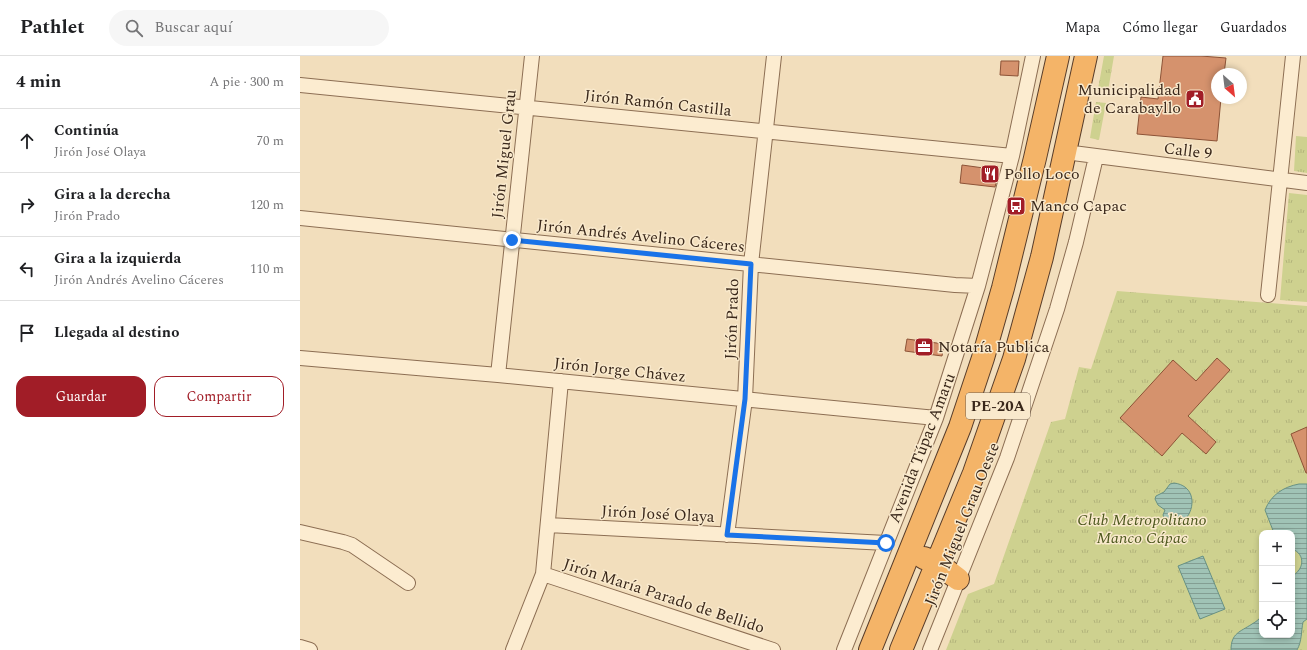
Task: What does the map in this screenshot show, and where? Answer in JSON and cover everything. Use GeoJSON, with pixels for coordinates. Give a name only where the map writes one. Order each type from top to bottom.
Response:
{"type":"FeatureCollection","features":[{"type":"Feature","properties":{"kind":"highway","name":"Avenida Túpac Amaru"},"geometry":{"type":"LineString","coordinates":[[870,650],[960,427],[983,358],[1003,288],[1036,158],[1058,56]]}},
{"type":"Feature","properties":{"kind":"highway","name":"PE-20A"},"geometry":{"type":"LineString","coordinates":[[901,650],[974,473],[1014,359],[1042,257],[1086,56]]}},
{"type":"Feature","properties":{"kind":"highway"},"geometry":{"type":"LineString","coordinates":[[910,553],[937,563],[958,579]]}},
{"type":"Feature","properties":{"kind":"street","name":"Jirón Miguel Grau"},"geometry":{"type":"LineString","coordinates":[[498,375],[532,56]]}},
{"type":"Feature","properties":{"kind":"street","name":"Jirón Prado"},"geometry":{"type":"LineString","coordinates":[[727,535],[745,399],[751,264],[774,56]]}},
{"type":"Feature","properties":{"kind":"street","name":"Avenida Túpac Amaru"},"geometry":{"type":"LineString","coordinates":[[844,650],[936,418],[978,286],[1012,156],[1033,56]]}},
{"type":"Feature","properties":{"kind":"street"},"geometry":{"type":"LineString","coordinates":[[1268,295],[1293,56]]}},
{"type":"Feature","properties":{"kind":"street","name":"Jirón Ramón Castilla"},"geometry":{"type":"LineString","coordinates":[[300,85],[1012,156]]}},
{"type":"Feature","properties":{"kind":"street","name":"Calle 9"},"geometry":{"type":"LineString","coordinates":[[1065,152],[1307,183]]}},
{"type":"Feature","properties":{"kind":"street","name":"Jirón Miguel Grau Oeste"},"geometry":{"type":"LineString","coordinates":[[930,650],[1007,458],[1057,309],[1076,242],[1096,157]]}},
{"type":"Feature","properties":{"kind":"street","name":"Jirón Andrés Avelino Cáceres"},"geometry":{"type":"LineString","coordinates":[[300,218],[955,285],[978,286]]}},
{"type":"Feature","properties":{"kind":"street","name":"Jirón Jorge Chávez"},"geometry":{"type":"LineString","coordinates":[[300,358],[498,375],[936,418]]}},
{"type":"Feature","properties":{"kind":"street"},"geometry":{"type":"LineString","coordinates":[[513,650],[543,574],[561,381]]}},
{"type":"Feature","properties":{"kind":"street","name":"Jirón José Olaya"},"geometry":{"type":"LineString","coordinates":[[548,525],[886,543]]}},
{"type":"Feature","properties":{"kind":"street"},"geometry":{"type":"LineString","coordinates":[[300,532],[352,545],[408,583]]}},
{"type":"Feature","properties":{"kind":"street","name":"Jirón María Parado de Bellido"},"geometry":{"type":"LineString","coordinates":[[543,574],[773,650]]}},
{"type":"Feature","properties":{"kind":"street"},"geometry":{"type":"LineString","coordinates":[[300,647],[310,650]]}},
{"type":"Feature","properties":{"kind":"green space"},"geometry":{"type":"Polygon","coordinates":[[[1104,56],[1114,56],[1108,91],[1098,89],[1104,56]]]}},
{"type":"Feature","properties":{"kind":"green space"},"geometry":{"type":"Polygon","coordinates":[[[1096,102],[1106,103],[1099,140],[1090,138],[1096,102]]]}},
{"type":"Feature","properties":{"kind":"green space"},"geometry":{"type":"Polygon","coordinates":[[[1296,136],[1307,137],[1307,173],[1294,171],[1296,136]]]}},
{"type":"Feature","properties":{"kind":"green space"},"geometry":{"type":"Polygon","coordinates":[[[1289,193],[1307,195],[1307,302],[1280,300],[1289,193]]]}},
{"type":"Feature","properties":{"kind":"green space","name":"Club Metropolitano Manco Cápac"},"geometry":{"type":"Polygon","coordinates":[[[1117,291],[1307,306],[1307,650],[946,650],[968,594],[994,584],[1051,422],[1065,419],[1079,367],[1091,369],[1117,291]]]}},
{"type":"Feature","properties":{"kind":"shaded area"},"geometry":{"type":"Polygon","coordinates":[[[1174,483],[1184,486],[1190,493],[1192,501],[1191,509],[1187,517],[1181,522],[1174,523],[1165,520],[1163,515],[1165,510],[1158,505],[1155,499],[1156,496],[1164,492],[1170,484],[1174,483]]]}},
{"type":"Feature","properties":{"kind":"shaded area"},"geometry":{"type":"Polygon","coordinates":[[[1299,484],[1307,484],[1307,619],[1303,622],[1299,647],[1297,650],[1231,650],[1231,644],[1234,636],[1259,619],[1259,638],[1295,638],[1295,574],[1299,570],[1302,562],[1300,554],[1295,550],[1295,530],[1273,530],[1265,510],[1278,492],[1299,484]]]}},
{"type":"Feature","properties":{"kind":"shaded area"},"geometry":{"type":"Polygon","coordinates":[[[1203,556],[1225,609],[1200,619],[1178,566],[1203,556]]]}},
{"type":"Feature","properties":{"kind":"building","name":"Municipalidad de Carabayllo"},"geometry":{"type":"Polygon","coordinates":[[[1163,56],[1201,56],[1226,58],[1225,68],[1211,68],[1211,104],[1220,104],[1217,141],[1137,134],[1141,97],[1158,99],[1163,56]]]}},
{"type":"Feature","properties":{"kind":"building"},"geometry":{"type":"Polygon","coordinates":[[[1001,61],[1019,61],[1018,76],[1000,75],[1001,61]]]}},
{"type":"Feature","properties":{"kind":"building"},"geometry":{"type":"Polygon","coordinates":[[[962,165],[991,169],[998,175],[995,187],[960,183],[962,165]]]}},
{"type":"Feature","properties":{"kind":"building","name":"Notaría Publica"},"geometry":{"type":"Polygon","coordinates":[[[907,339],[944,344],[942,356],[905,351],[907,339]]]}},
{"type":"Feature","properties":{"kind":"building"},"geometry":{"type":"Polygon","coordinates":[[[1217,358],[1230,370],[1188,416],[1216,442],[1206,454],[1182,433],[1162,456],[1120,418],[1173,360],[1196,381],[1217,358]]]}},
{"type":"Feature","properties":{"kind":"building"},"geometry":{"type":"Polygon","coordinates":[[[1307,427],[1307,473],[1306,473],[1291,434],[1307,427]]]}},
{"type":"Feature","properties":{"kind":"place","name":"Municipalidad de Carabayllo"},"geometry":{"type":"Point","coordinates":[1195,99]}},
{"type":"Feature","properties":{"kind":"place","name":"Pollo Loco"},"geometry":{"type":"Point","coordinates":[990,174]}},
{"type":"Feature","properties":{"kind":"place","name":"Manco Capac"},"geometry":{"type":"Point","coordinates":[1016,206]}},
{"type":"Feature","properties":{"kind":"place","name":"Notaría Publica"},"geometry":{"type":"Point","coordinates":[924,347]}},
{"type":"Feature","properties":{"kind":"route"},"geometry":{"type":"LineString","coordinates":[[512,240],[751,264],[745,399],[727,535],[886,543]]}}]}
